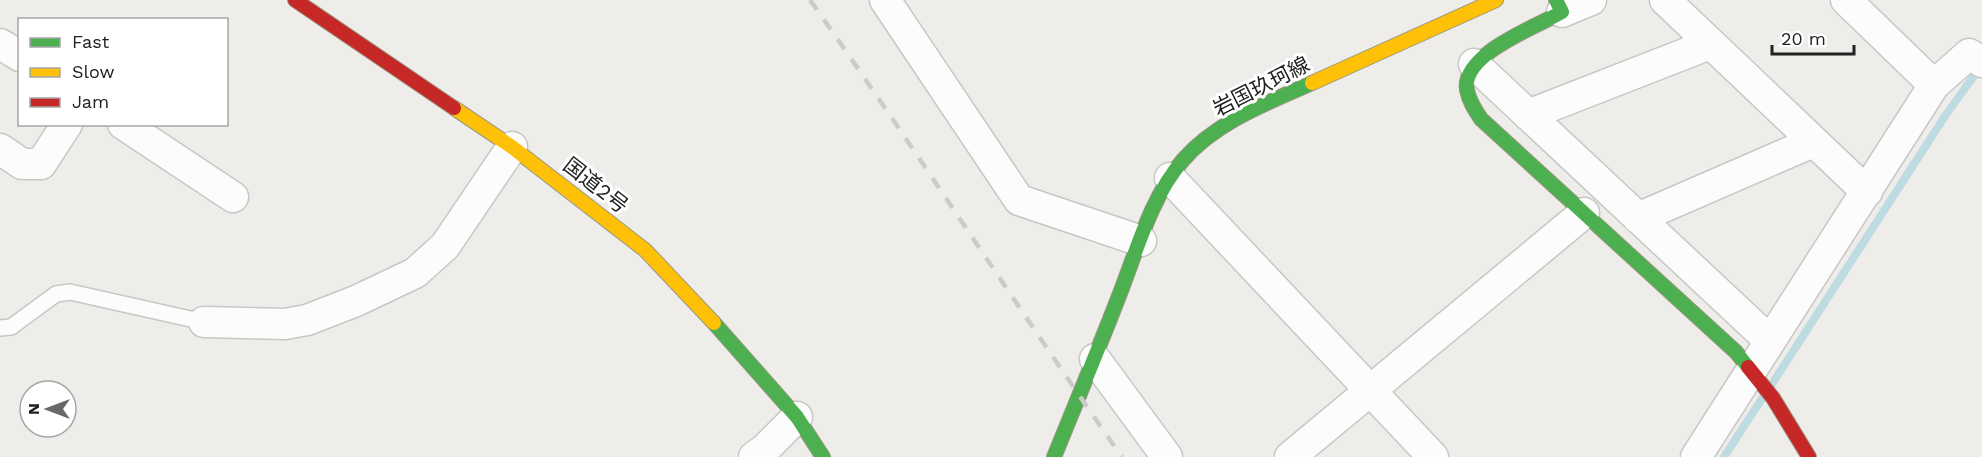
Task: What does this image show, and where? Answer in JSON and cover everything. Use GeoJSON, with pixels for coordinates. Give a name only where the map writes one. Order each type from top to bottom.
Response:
{"type":"FeatureCollection","features":[{"type":"Feature","properties":{"kind":"main road","name":"国道2号"},"geometry":{"type":"LineString","coordinates":[[295,0],[326,9],[513,147],[645,250],[738,348],[797,417],[823,457]]}},
{"type":"Feature","properties":{"kind":"main road","name":"岩国玖珂線"},"geometry":{"type":"LineString","coordinates":[[1054,457],[1095,359],[1154,206],[1184,159],[1220,128],[1274,100],[1496,0]]}},
{"type":"Feature","properties":{"kind":"main road"},"geometry":{"type":"LineString","coordinates":[[1559,6],[1495,47],[1469,69],[1466,87],[1470,106],[1481,119],[1736,352],[1773,398],[1809,457]]}},
{"type":"Feature","properties":{"kind":"street"},"geometry":{"type":"LineString","coordinates":[[885,0],[1019,200],[1141,241]]}},
{"type":"Feature","properties":{"kind":"street"},"geometry":{"type":"LineString","coordinates":[[1559,6],[1591,0]]}},
{"type":"Feature","properties":{"kind":"street"},"geometry":{"type":"LineString","coordinates":[[1665,0],[1867,192]]}},
{"type":"Feature","properties":{"kind":"street"},"geometry":{"type":"LineString","coordinates":[[1846,0],[1934,85]]}},
{"type":"Feature","properties":{"kind":"street"},"geometry":{"type":"LineString","coordinates":[[0,44],[18,55]]}},
{"type":"Feature","properties":{"kind":"street"},"geometry":{"type":"LineString","coordinates":[[1528,114],[1710,45]]}},
{"type":"Feature","properties":{"kind":"street"},"geometry":{"type":"LineString","coordinates":[[1696,457],[1754,374],[1770,341],[1934,85],[1975,58]]}},
{"type":"Feature","properties":{"kind":"street"},"geometry":{"type":"LineString","coordinates":[[1474,64],[1770,341]]}},
{"type":"Feature","properties":{"kind":"street"},"geometry":{"type":"LineString","coordinates":[[0,149],[22,164],[41,164],[66,126]]}},
{"type":"Feature","properties":{"kind":"street"},"geometry":{"type":"LineString","coordinates":[[126,126],[232,197]]}},
{"type":"Feature","properties":{"kind":"street"},"geometry":{"type":"LineString","coordinates":[[1638,218],[1813,142]]}},
{"type":"Feature","properties":{"kind":"street"},"geometry":{"type":"LineString","coordinates":[[204,322],[285,324],[307,320],[356,301],[415,273],[445,246],[513,147]]}},
{"type":"Feature","properties":{"kind":"street"},"geometry":{"type":"LineString","coordinates":[[1170,178],[1432,457]]}},
{"type":"Feature","properties":{"kind":"street"},"geometry":{"type":"LineString","coordinates":[[1290,457],[1584,213]]}},
{"type":"Feature","properties":{"kind":"street"},"geometry":{"type":"LineString","coordinates":[[1095,359],[1167,457]]}},
{"type":"Feature","properties":{"kind":"street"},"geometry":{"type":"LineString","coordinates":[[754,457],[797,417]]}},
{"type":"Feature","properties":{"kind":"lane"},"geometry":{"type":"LineString","coordinates":[[0,328],[11,327],[56,294],[69,292],[204,322]]}},
{"type":"Feature","properties":{"kind":"waterway"},"geometry":{"type":"LineString","coordinates":[[1772,384],[1945,116],[1981,66]]}},
{"type":"Feature","properties":{"kind":"waterway"},"geometry":{"type":"LineString","coordinates":[[1724,457],[1763,397]]}},
{"type":"Feature","properties":{"kind":"railway"},"geometry":{"type":"LineString","coordinates":[[810,0],[1122,457]]}},
{"type":"Feature","properties":{"kind":"traffic: fast"},"geometry":{"type":"LineString","coordinates":[[1556,0],[1562,12],[1502,43],[1476,65],[1468,77],[1467,90],[1472,105],[1481,119],[1736,352],[1748,367]]}},
{"type":"Feature","properties":{"kind":"traffic: fast"},"geometry":{"type":"LineString","coordinates":[[1054,457],[1153,207],[1172,175],[1196,147],[1226,124],[1312,83]]}},
{"type":"Feature","properties":{"kind":"traffic: fast"},"geometry":{"type":"LineString","coordinates":[[714,323],[797,417],[823,457]]}},
{"type":"Feature","properties":{"kind":"traffic: slow"},"geometry":{"type":"LineString","coordinates":[[1312,83],[1496,0]]}},
{"type":"Feature","properties":{"kind":"traffic: slow"},"geometry":{"type":"LineString","coordinates":[[454,108],[512,147],[645,250],[714,323]]}},
{"type":"Feature","properties":{"kind":"traffic: jam"},"geometry":{"type":"LineString","coordinates":[[295,0],[454,108]]}},
{"type":"Feature","properties":{"kind":"traffic: jam"},"geometry":{"type":"LineString","coordinates":[[1748,367],[1773,398],[1809,457]]}}]}
